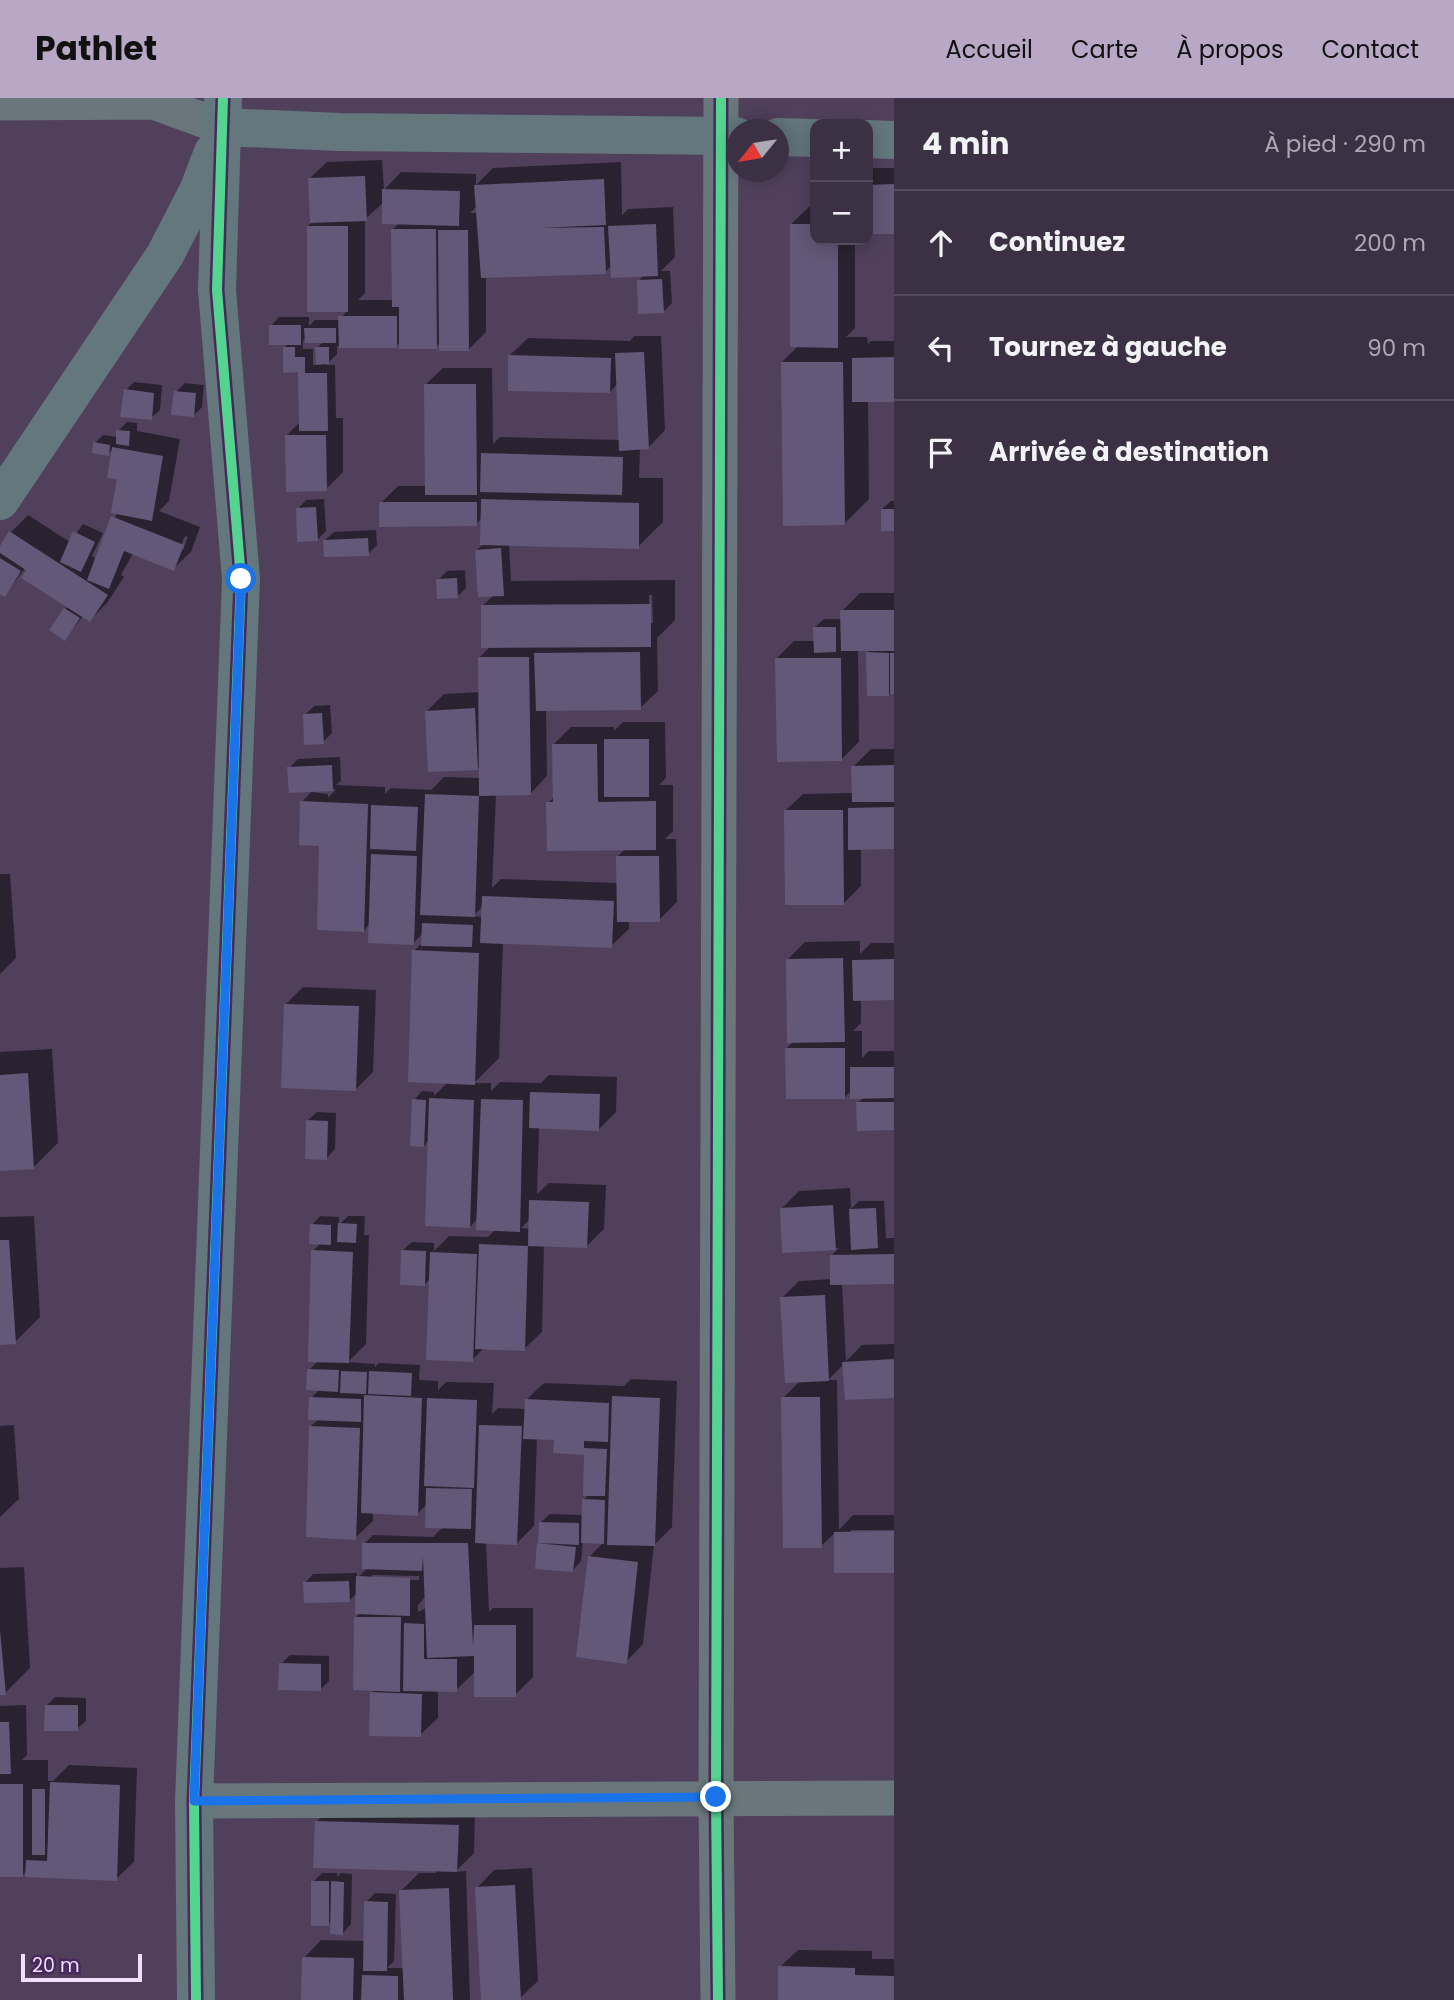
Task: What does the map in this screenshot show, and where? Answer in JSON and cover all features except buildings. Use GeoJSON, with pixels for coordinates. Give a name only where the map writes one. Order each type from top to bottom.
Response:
{"type":"FeatureCollection","features":[{"type":"Feature","properties":{"kind":"street"},"geometry":{"type":"LineString","coordinates":[[721,98],[726,122]]}},
{"type":"Feature","properties":{"kind":"street"},"geometry":{"type":"LineString","coordinates":[[0,103],[154,102],[340,132],[726,136]]}},
{"type":"Feature","properties":{"kind":"street"},"geometry":{"type":"LineString","coordinates":[[0,501],[165,255],[198,191],[222,113]]}},
{"type":"Feature","properties":{"kind":"street"},"geometry":{"type":"LineString","coordinates":[[196,2000],[194,1801],[241,579],[217,290],[222,113]]}},
{"type":"Feature","properties":{"kind":"street"},"geometry":{"type":"LineString","coordinates":[[789,137],[810,138]]}},
{"type":"Feature","properties":{"kind":"street"},"geometry":{"type":"LineString","coordinates":[[873,139],[894,140]]}},
{"type":"Feature","properties":{"kind":"street"},"geometry":{"type":"LineString","coordinates":[[718,2000],[716,1797],[729,182]]}},
{"type":"Feature","properties":{"kind":"street"},"geometry":{"type":"LineString","coordinates":[[194,1801],[894,1798]]}},
{"type":"Feature","properties":{"kind":"cycle path"},"geometry":{"type":"LineString","coordinates":[[196,2000],[194,1801],[241,579],[217,290],[223,98]]}},
{"type":"Feature","properties":{"kind":"cycle path"},"geometry":{"type":"LineString","coordinates":[[718,2000],[716,1797],[721,98]]}},
{"type":"Feature","properties":{"kind":"route"},"geometry":{"type":"LineString","coordinates":[[241,579],[194,1801],[716,1797]]}}]}
